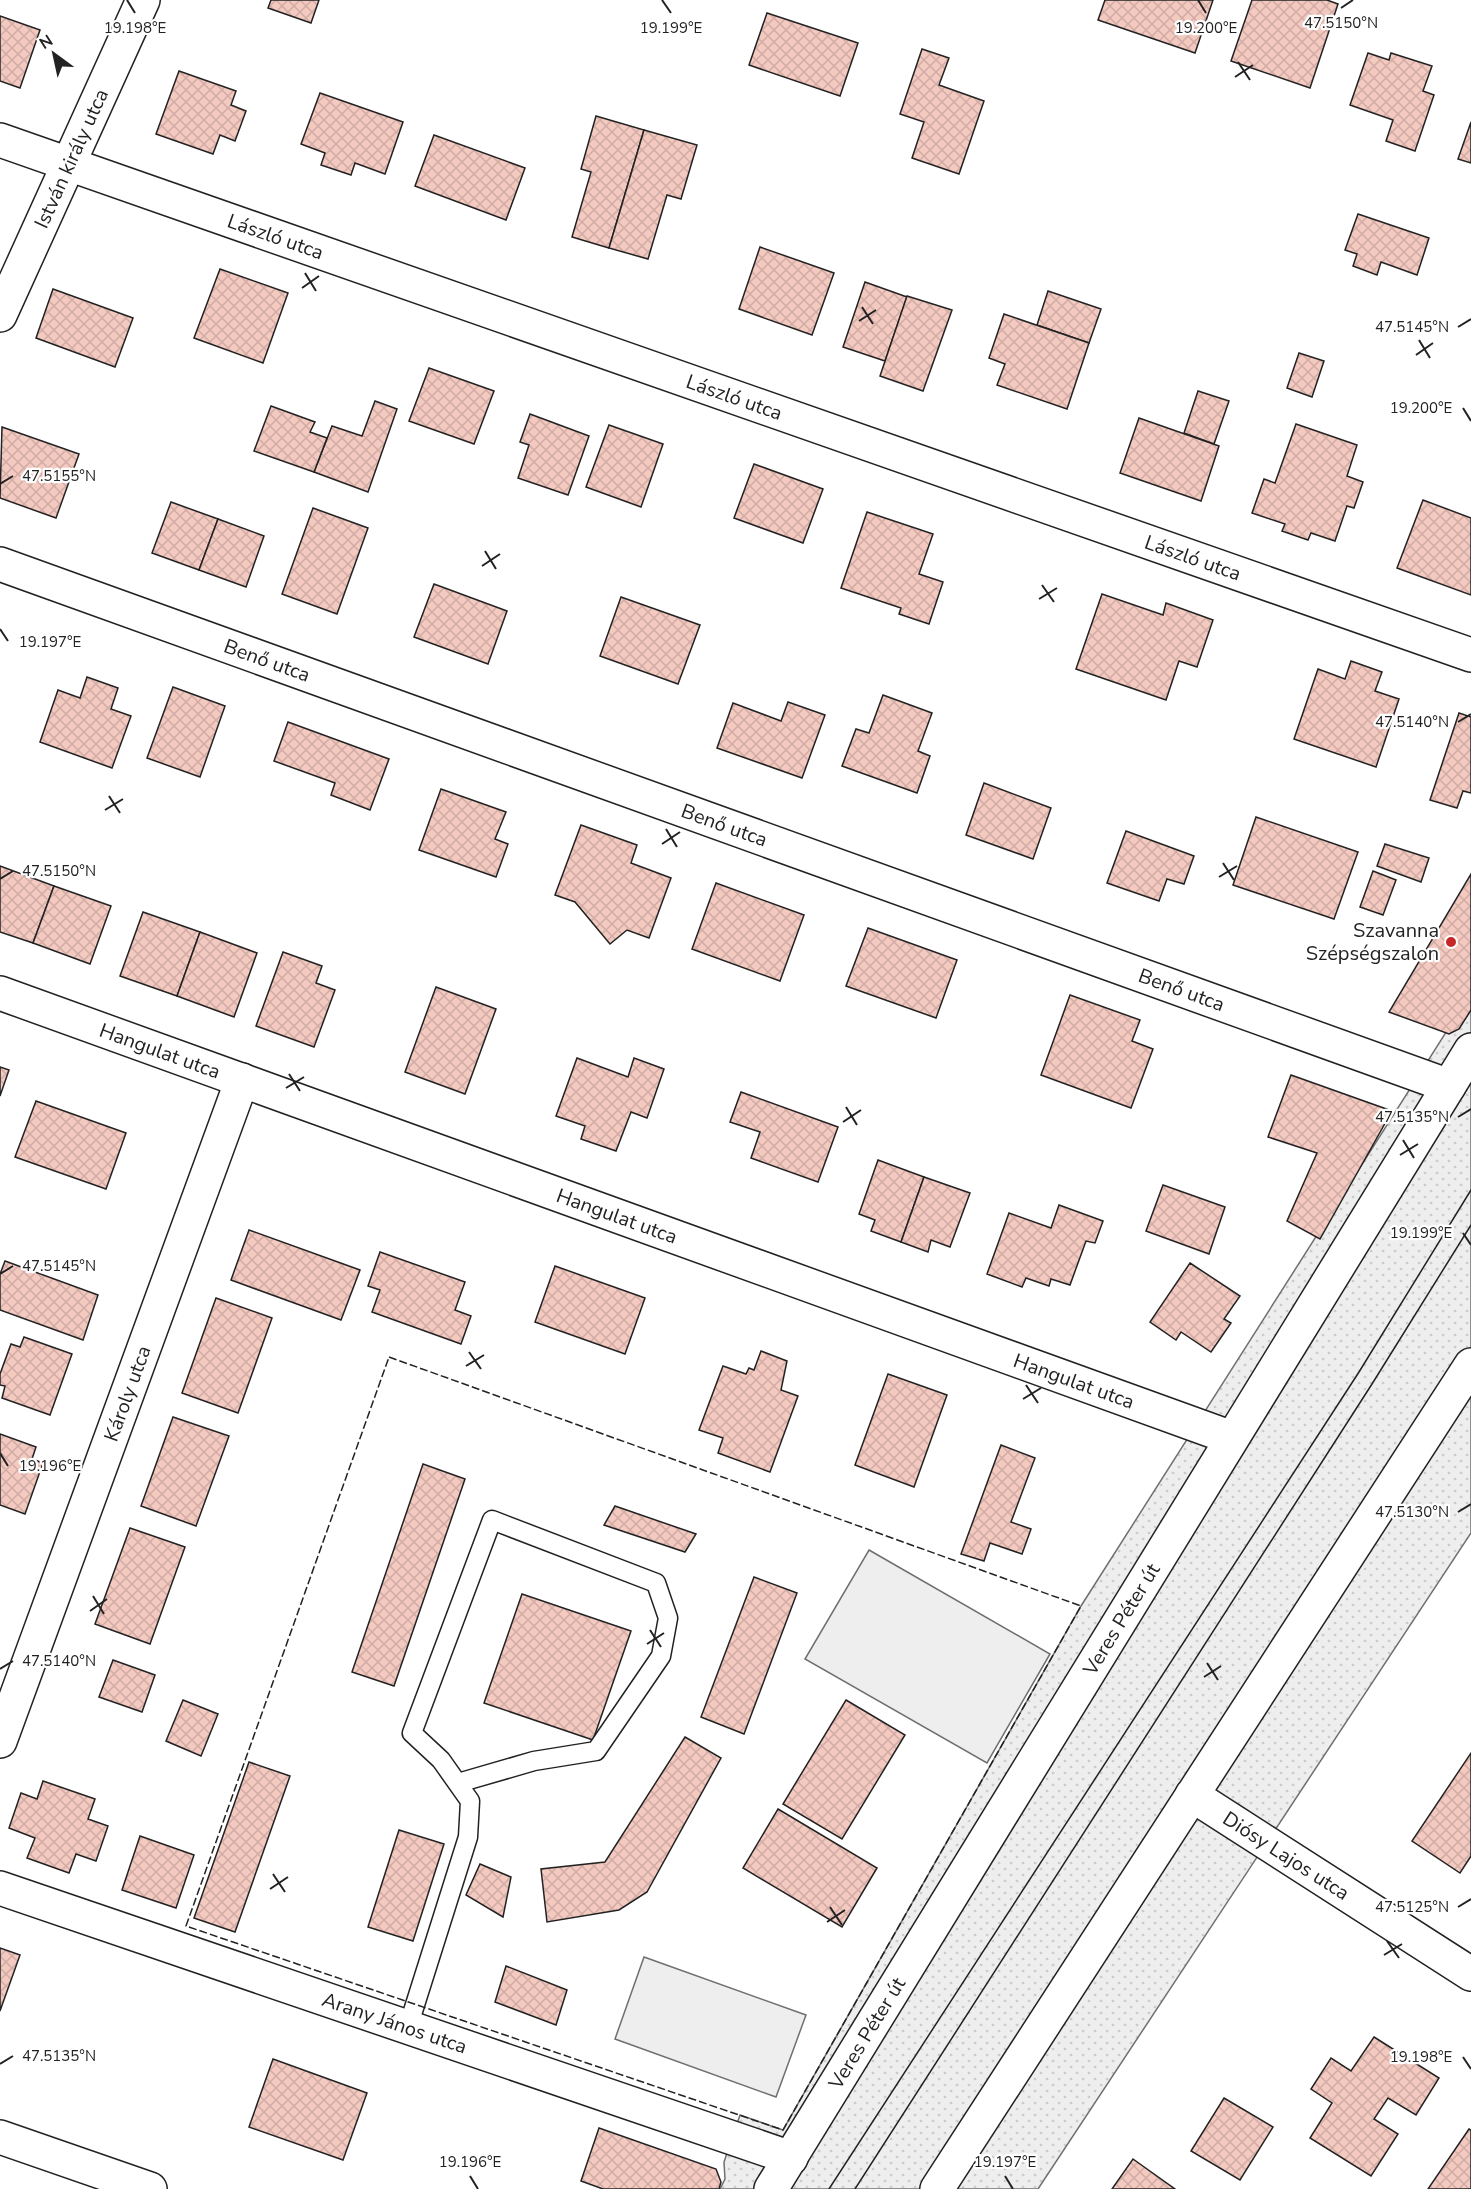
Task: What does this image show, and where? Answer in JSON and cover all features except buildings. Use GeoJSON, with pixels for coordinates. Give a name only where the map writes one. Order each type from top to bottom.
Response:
{"type":"FeatureCollection","features":[{"type":"Feature","properties":{"kind":"street","name":"István király utca"},"geometry":{"type":"LineString","coordinates":[[0,315],[143,0]]}},
{"type":"Feature","properties":{"kind":"street","name":"László utca"},"geometry":{"type":"LineString","coordinates":[[0,140],[1471,655]]}},
{"type":"Feature","properties":{"kind":"street","name":"Benő utca"},"geometry":{"type":"LineString","coordinates":[[0,564],[1449,1086]]}},
{"type":"Feature","properties":{"kind":"street","name":"Hangulat utca"},"geometry":{"type":"LineString","coordinates":[[0,993],[1232,1438]]}},
{"type":"Feature","properties":{"kind":"street","name":"Veres Péter út"},"geometry":{"type":"LineString","coordinates":[[771,2189],[1471,1050]]}},
{"type":"Feature","properties":{"kind":"street","name":"Károly utca"},"geometry":{"type":"LineString","coordinates":[[0,1741],[242,1080]]}},
{"type":"Feature","properties":{"kind":"street"},"geometry":{"type":"LineString","coordinates":[[937,2189],[1471,1365]]}},
{"type":"Feature","properties":{"kind":"street","name":"Diósy Lajos utca"},"geometry":{"type":"LineString","coordinates":[[1192,1796],[1471,1974]]}},
{"type":"Feature","properties":{"kind":"street","name":"Arany János utca"},"geometry":{"type":"LineString","coordinates":[[0,1888],[790,2158]]}},
{"type":"Feature","properties":{"kind":"street"},"geometry":{"type":"LineString","coordinates":[[0,2136],[150,2189]]}},
{"type":"Feature","properties":{"kind":"lane"},"geometry":{"type":"LineString","coordinates":[[408,2027],[468,1837],[470,1801],[441,1760],[412,1733],[492,1520],[656,1582],[668,1618],[661,1656],[596,1751],[534,1761],[458,1783]]}},
{"type":"Feature","properties":{"kind":"shaded area"},"geometry":{"type":"Polygon","coordinates":[[[1471,993],[1471,1533],[1038,2189],[720,2189],[725,2179],[724,2162],[740,2115],[783,2130],[1081,1606],[1471,993]]]}},
{"type":"Feature","properties":{"kind":"shaded area"},"geometry":{"type":"Polygon","coordinates":[[[869,1550],[1050,1654],[987,1763],[805,1659],[869,1550]]]}},
{"type":"Feature","properties":{"kind":"shaded area"},"geometry":{"type":"Polygon","coordinates":[[[644,1957],[806,2015],[776,2097],[615,2039],[644,1957]]]}},
{"type":"Feature","properties":{"kind":"tram line"},"geometry":{"type":"LineString","coordinates":[[829,2189],[1359,1372],[1471,1190]]}},
{"type":"Feature","properties":{"kind":"tram line"},"geometry":{"type":"LineString","coordinates":[[855,2189],[1372,1384],[1471,1225]]}},
{"type":"Feature","properties":{"kind":"fence"},"geometry":{"type":"LineString","coordinates":[[389,1357],[1081,1606],[783,2130],[186,1926],[389,1357]]}},
{"type":"Feature","properties":{"kind":"place","name":"Szavanna Szépségszalon"},"geometry":{"type":"Point","coordinates":[1451,942]}}]}
